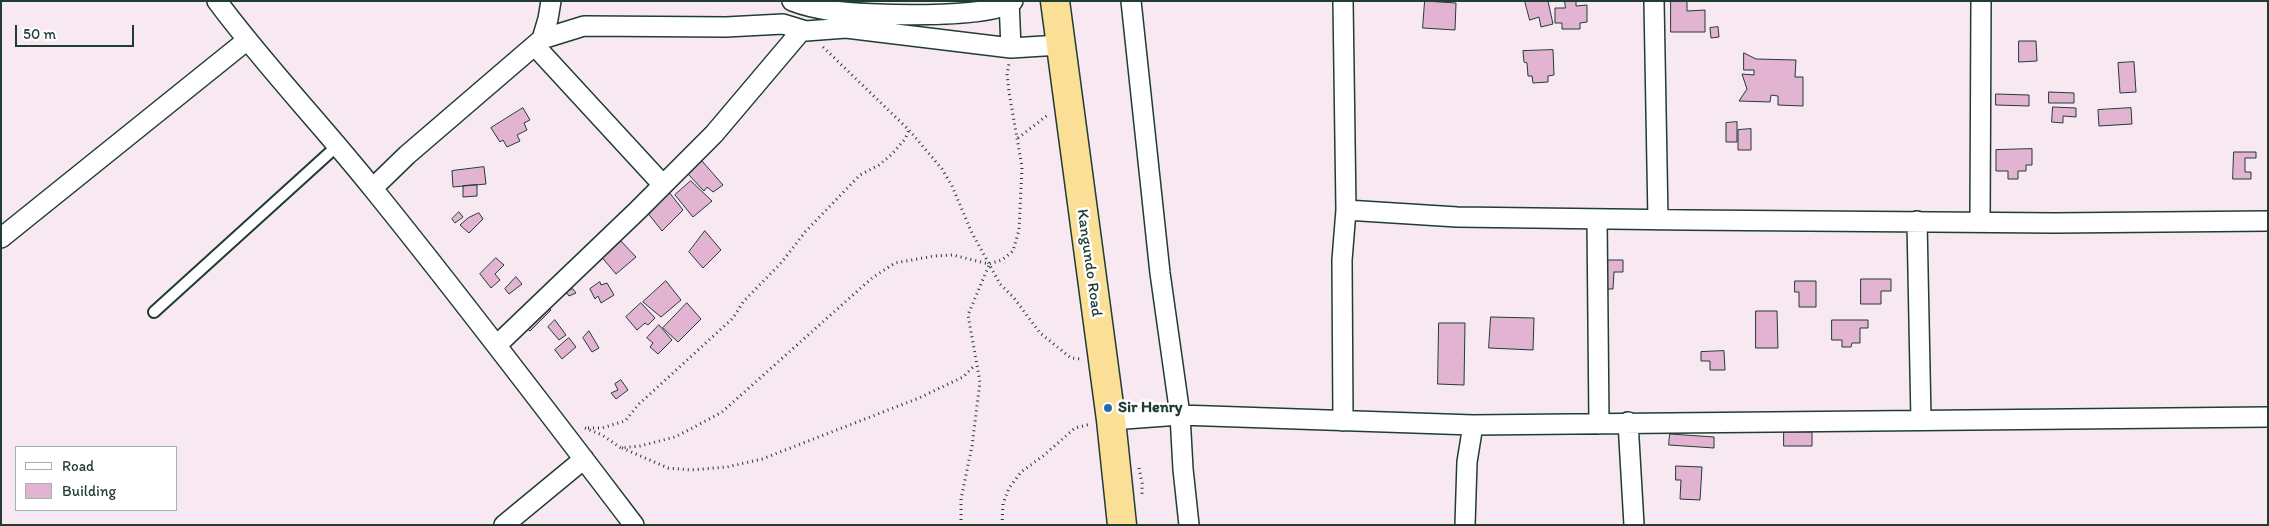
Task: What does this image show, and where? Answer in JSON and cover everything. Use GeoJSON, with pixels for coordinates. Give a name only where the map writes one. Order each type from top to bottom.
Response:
{"type":"FeatureCollection","features":[{"type":"Feature","properties":{"kind":"highway","name":"Kangundo Road"},"geometry":{"type":"LineString","coordinates":[[1055,1],[1111,420],[1122,525]]}},
{"type":"Feature","properties":{"kind":"street"},"geometry":{"type":"LineString","coordinates":[[217,1],[246,41],[373,188],[498,345],[634,525]]}},
{"type":"Feature","properties":{"kind":"street"},"geometry":{"type":"LineString","coordinates":[[539,43],[548,19],[551,1]]}},
{"type":"Feature","properties":{"kind":"street"},"geometry":{"type":"LineString","coordinates":[[792,1],[834,12],[938,15],[976,13],[1010,3],[1012,48]]}},
{"type":"Feature","properties":{"kind":"street"},"geometry":{"type":"LineString","coordinates":[[1132,1],[1160,273],[1180,415],[1189,525]]}},
{"type":"Feature","properties":{"kind":"street"},"geometry":{"type":"LineString","coordinates":[[1343,1],[1346,210],[1342,260],[1343,421]]}},
{"type":"Feature","properties":{"kind":"street"},"geometry":{"type":"LineString","coordinates":[[1654,1],[1658,220]]}},
{"type":"Feature","properties":{"kind":"street"},"geometry":{"type":"LineString","coordinates":[[1980,222],[1981,1]]}},
{"type":"Feature","properties":{"kind":"street"},"geometry":{"type":"LineString","coordinates":[[373,188],[407,154],[539,43],[584,26],[726,27],[783,24],[794,26],[804,31],[846,28],[1012,48],[1060,45]]}},
{"type":"Feature","properties":{"kind":"street"},"geometry":{"type":"LineString","coordinates":[[498,345],[714,134],[804,31]]}},
{"type":"Feature","properties":{"kind":"street"},"geometry":{"type":"LineString","coordinates":[[1,238],[246,41]]}},
{"type":"Feature","properties":{"kind":"street"},"geometry":{"type":"LineString","coordinates":[[539,43],[663,185]]}},
{"type":"Feature","properties":{"kind":"street"},"geometry":{"type":"LineString","coordinates":[[1346,210],[1457,217],[1658,220],[2268,222]]}},
{"type":"Feature","properties":{"kind":"street"},"geometry":{"type":"LineString","coordinates":[[1597,219],[1599,424]]}},
{"type":"Feature","properties":{"kind":"street"},"geometry":{"type":"LineString","coordinates":[[1917,222],[1921,420]]}},
{"type":"Feature","properties":{"kind":"street"},"geometry":{"type":"LineString","coordinates":[[1111,420],[1180,415],[1473,426],[1628,422],[2268,417]]}},
{"type":"Feature","properties":{"kind":"street"},"geometry":{"type":"LineString","coordinates":[[1628,422],[1634,525]]}},
{"type":"Feature","properties":{"kind":"street"},"geometry":{"type":"LineString","coordinates":[[1465,525],[1466,462],[1473,426]]}},
{"type":"Feature","properties":{"kind":"street"},"geometry":{"type":"LineString","coordinates":[[504,525],[584,459]]}},
{"type":"Feature","properties":{"kind":"lane"},"geometry":{"type":"LineString","coordinates":[[154,312],[337,146]]}},
{"type":"Feature","properties":{"kind":"path"},"geometry":{"type":"LineString","coordinates":[[804,31],[909,130],[942,169],[952,186],[971,231],[1000,284],[1014,298],[1040,333],[1071,358],[1102,361]]}},
{"type":"Feature","properties":{"kind":"path"},"geometry":{"type":"LineString","coordinates":[[621,448],[640,446],[675,437],[722,412],[872,278],[895,263],[953,254],[989,264],[1002,260],[1014,251],[1019,230],[1022,167],[1007,74],[1012,48]]}},
{"type":"Feature","properties":{"kind":"path"},"geometry":{"type":"LineString","coordinates":[[1018,138],[1067,100]]}},
{"type":"Feature","properties":{"kind":"path"},"geometry":{"type":"LineString","coordinates":[[585,428],[602,428],[625,421],[639,404],[733,318],[743,302],[782,262],[805,232],[820,220],[860,175],[879,165],[892,154],[905,139],[909,130]]}},
{"type":"Feature","properties":{"kind":"path"},"geometry":{"type":"LineString","coordinates":[[960,525],[961,500],[977,414],[980,382],[975,365],[968,315],[975,295],[985,278],[989,264]]}},
{"type":"Feature","properties":{"kind":"path"},"geometry":{"type":"LineString","coordinates":[[579,426],[602,435],[621,448],[668,468],[691,470],[728,467],[762,459],[919,398],[963,377],[975,365]]}},
{"type":"Feature","properties":{"kind":"path"},"geometry":{"type":"LineString","coordinates":[[1002,525],[1003,504],[1009,488],[1020,472],[1044,456],[1075,428],[1111,420]]}},
{"type":"Feature","properties":{"kind":"building"},"geometry":{"type":"Polygon","coordinates":[[[1425,1],[1456,3],[1455,30],[1423,28],[1425,1]]]}},
{"type":"Feature","properties":{"kind":"building"},"geometry":{"type":"Polygon","coordinates":[[[1525,1],[1548,1],[1553,24],[1541,27],[1539,17],[1530,20],[1525,1]]]}},
{"type":"Feature","properties":{"kind":"building"},"geometry":{"type":"Polygon","coordinates":[[[1565,1],[1576,1],[1576,6],[1587,5],[1587,22],[1580,23],[1580,29],[1562,29],[1562,23],[1555,23],[1555,8],[1565,8],[1565,1]]]}},
{"type":"Feature","properties":{"kind":"building"},"geometry":{"type":"Polygon","coordinates":[[[1671,1],[1687,1],[1687,11],[1705,10],[1705,32],[1671,32],[1671,1]]]}},
{"type":"Feature","properties":{"kind":"building"},"geometry":{"type":"Polygon","coordinates":[[[1718,27],[1719,37],[1711,38],[1710,28],[1718,27]]]}},
{"type":"Feature","properties":{"kind":"building"},"geometry":{"type":"Polygon","coordinates":[[[2019,41],[2036,41],[2037,61],[2019,62],[2019,41]]]}},
{"type":"Feature","properties":{"kind":"building"},"geometry":{"type":"Polygon","coordinates":[[[1553,50],[1554,75],[1548,76],[1548,82],[1533,83],[1532,76],[1528,76],[1527,63],[1524,62],[1523,51],[1553,50]]]}},
{"type":"Feature","properties":{"kind":"building"},"geometry":{"type":"Polygon","coordinates":[[[1744,53],[1756,59],[1796,60],[1795,77],[1803,77],[1803,106],[1778,105],[1778,96],[1771,95],[1770,102],[1739,101],[1747,89],[1742,74],[1754,75],[1754,70],[1744,70],[1744,53]]]}},
{"type":"Feature","properties":{"kind":"building"},"geometry":{"type":"Polygon","coordinates":[[[2134,62],[2136,92],[2120,93],[2118,63],[2134,62]]]}},
{"type":"Feature","properties":{"kind":"building"},"geometry":{"type":"Polygon","coordinates":[[[2049,92],[2074,93],[2074,103],[2049,103],[2049,92]]]}},
{"type":"Feature","properties":{"kind":"building"},"geometry":{"type":"Polygon","coordinates":[[[1996,94],[2029,95],[2029,106],[1996,105],[1996,94]]]}},
{"type":"Feature","properties":{"kind":"building"},"geometry":{"type":"Polygon","coordinates":[[[2053,107],[2076,108],[2076,117],[2063,116],[2063,123],[2052,122],[2053,107]]]}},
{"type":"Feature","properties":{"kind":"building"},"geometry":{"type":"Polygon","coordinates":[[[523,108],[530,120],[524,123],[527,130],[517,135],[520,141],[507,147],[503,140],[500,142],[491,128],[523,108]]]}},
{"type":"Feature","properties":{"kind":"building"},"geometry":{"type":"Polygon","coordinates":[[[2131,108],[2132,124],[2099,126],[2098,110],[2131,108]]]}},
{"type":"Feature","properties":{"kind":"building"},"geometry":{"type":"Polygon","coordinates":[[[1737,122],[1737,142],[1726,142],[1726,123],[1737,122]]]}},
{"type":"Feature","properties":{"kind":"building"},"geometry":{"type":"Polygon","coordinates":[[[1751,129],[1751,150],[1738,150],[1738,130],[1751,129]]]}},
{"type":"Feature","properties":{"kind":"building"},"geometry":{"type":"Polygon","coordinates":[[[2032,149],[2032,165],[2026,165],[2026,171],[2018,171],[2018,179],[2008,179],[2008,171],[1996,171],[1996,150],[2032,149]]]}},
{"type":"Feature","properties":{"kind":"building"},"geometry":{"type":"Polygon","coordinates":[[[2234,152],[2256,152],[2256,158],[2245,158],[2245,172],[2251,172],[2251,179],[2233,179],[2234,152]]]}},
{"type":"Feature","properties":{"kind":"building"},"geometry":{"type":"Polygon","coordinates":[[[702,161],[723,185],[713,192],[707,187],[704,191],[688,174],[702,161]]]}},
{"type":"Feature","properties":{"kind":"building"},"geometry":{"type":"Polygon","coordinates":[[[484,167],[486,184],[453,187],[452,171],[484,167]]]}},
{"type":"Feature","properties":{"kind":"building"},"geometry":{"type":"Polygon","coordinates":[[[691,181],[712,201],[693,217],[675,195],[691,181]]]}},
{"type":"Feature","properties":{"kind":"building"},"geometry":{"type":"Polygon","coordinates":[[[477,185],[477,196],[463,197],[463,186],[477,185]]]}},
{"type":"Feature","properties":{"kind":"building"},"geometry":{"type":"Polygon","coordinates":[[[665,187],[683,210],[662,231],[647,212],[665,187]]]}},
{"type":"Feature","properties":{"kind":"building"},"geometry":{"type":"Polygon","coordinates":[[[459,212],[463,217],[455,223],[452,219],[459,212]]]}},
{"type":"Feature","properties":{"kind":"building"},"geometry":{"type":"Polygon","coordinates":[[[479,213],[483,219],[469,233],[460,225],[468,218],[479,213]]]}},
{"type":"Feature","properties":{"kind":"building"},"geometry":{"type":"Polygon","coordinates":[[[705,231],[721,250],[703,268],[689,252],[705,231]]]}},
{"type":"Feature","properties":{"kind":"building"},"geometry":{"type":"Polygon","coordinates":[[[619,239],[636,257],[616,274],[599,254],[619,239]]]}},
{"type":"Feature","properties":{"kind":"building"},"geometry":{"type":"Polygon","coordinates":[[[496,258],[504,265],[495,274],[500,280],[491,288],[480,274],[496,258]]]}},
{"type":"Feature","properties":{"kind":"building"},"geometry":{"type":"Polygon","coordinates":[[[1605,260],[1623,260],[1623,272],[1614,272],[1613,289],[1604,289],[1605,260]]]}},
{"type":"Feature","properties":{"kind":"building"},"geometry":{"type":"Polygon","coordinates":[[[516,277],[522,284],[509,294],[505,289],[516,277]]]}},
{"type":"Feature","properties":{"kind":"building"},"geometry":{"type":"Polygon","coordinates":[[[1861,279],[1891,279],[1891,291],[1881,291],[1881,304],[1861,304],[1861,279]]]}},
{"type":"Feature","properties":{"kind":"building"},"geometry":{"type":"Polygon","coordinates":[[[666,281],[681,300],[661,317],[643,302],[666,281]]]}},
{"type":"Feature","properties":{"kind":"building"},"geometry":{"type":"Polygon","coordinates":[[[1795,281],[1816,281],[1816,307],[1799,307],[1799,292],[1795,292],[1795,281]]]}},
{"type":"Feature","properties":{"kind":"building"},"geometry":{"type":"Polygon","coordinates":[[[600,282],[601,285],[607,283],[614,295],[601,303],[598,296],[595,299],[590,289],[600,282]]]}},
{"type":"Feature","properties":{"kind":"building"},"geometry":{"type":"Polygon","coordinates":[[[573,289],[576,293],[569,296],[566,292],[573,289]]]}},
{"type":"Feature","properties":{"kind":"building"},"geometry":{"type":"Polygon","coordinates":[[[641,303],[655,318],[648,325],[645,323],[637,330],[626,317],[641,303]]]}},
{"type":"Feature","properties":{"kind":"building"},"geometry":{"type":"Polygon","coordinates":[[[687,303],[701,319],[678,342],[663,328],[687,303]]]}},
{"type":"Feature","properties":{"kind":"building"},"geometry":{"type":"Polygon","coordinates":[[[545,305],[551,310],[530,331],[524,326],[545,305]]]}},
{"type":"Feature","properties":{"kind":"building"},"geometry":{"type":"Polygon","coordinates":[[[1756,311],[1777,311],[1778,348],[1756,348],[1756,311]]]}},
{"type":"Feature","properties":{"kind":"building"},"geometry":{"type":"Polygon","coordinates":[[[1491,317],[1534,318],[1533,350],[1489,348],[1491,317]]]}},
{"type":"Feature","properties":{"kind":"building"},"geometry":{"type":"Polygon","coordinates":[[[555,320],[566,335],[559,340],[548,327],[555,320]]]}},
{"type":"Feature","properties":{"kind":"building"},"geometry":{"type":"Polygon","coordinates":[[[1832,320],[1868,320],[1868,328],[1860,328],[1860,343],[1852,343],[1851,347],[1842,347],[1842,340],[1832,340],[1832,320]]]}},
{"type":"Feature","properties":{"kind":"building"},"geometry":{"type":"Polygon","coordinates":[[[1439,323],[1465,323],[1464,385],[1438,384],[1439,323]]]}},
{"type":"Feature","properties":{"kind":"building"},"geometry":{"type":"Polygon","coordinates":[[[659,325],[672,340],[658,354],[650,347],[653,343],[647,338],[659,325]]]}},
{"type":"Feature","properties":{"kind":"building"},"geometry":{"type":"Polygon","coordinates":[[[589,331],[599,348],[592,352],[583,338],[589,331]]]}},
{"type":"Feature","properties":{"kind":"building"},"geometry":{"type":"Polygon","coordinates":[[[569,338],[576,347],[562,359],[555,350],[569,338]]]}},
{"type":"Feature","properties":{"kind":"building"},"geometry":{"type":"Polygon","coordinates":[[[1724,351],[1725,370],[1710,370],[1710,361],[1701,361],[1701,352],[1724,351]]]}},
{"type":"Feature","properties":{"kind":"building"},"geometry":{"type":"Polygon","coordinates":[[[621,380],[628,390],[616,399],[611,393],[618,390],[615,384],[621,380]]]}},
{"type":"Feature","properties":{"kind":"building"},"geometry":{"type":"Polygon","coordinates":[[[1784,432],[1812,432],[1812,446],[1784,446],[1784,432]]]}},
{"type":"Feature","properties":{"kind":"building"},"geometry":{"type":"Polygon","coordinates":[[[1670,434],[1714,437],[1714,448],[1669,445],[1670,434]]]}},
{"type":"Feature","properties":{"kind":"building"},"geometry":{"type":"Polygon","coordinates":[[[1676,466],[1702,467],[1700,500],[1680,499],[1681,480],[1676,480],[1676,466]]]}},
{"type":"Feature","properties":{"kind":"place","name":"Sir Henry"},"geometry":{"type":"Point","coordinates":[1108,408]}}]}
